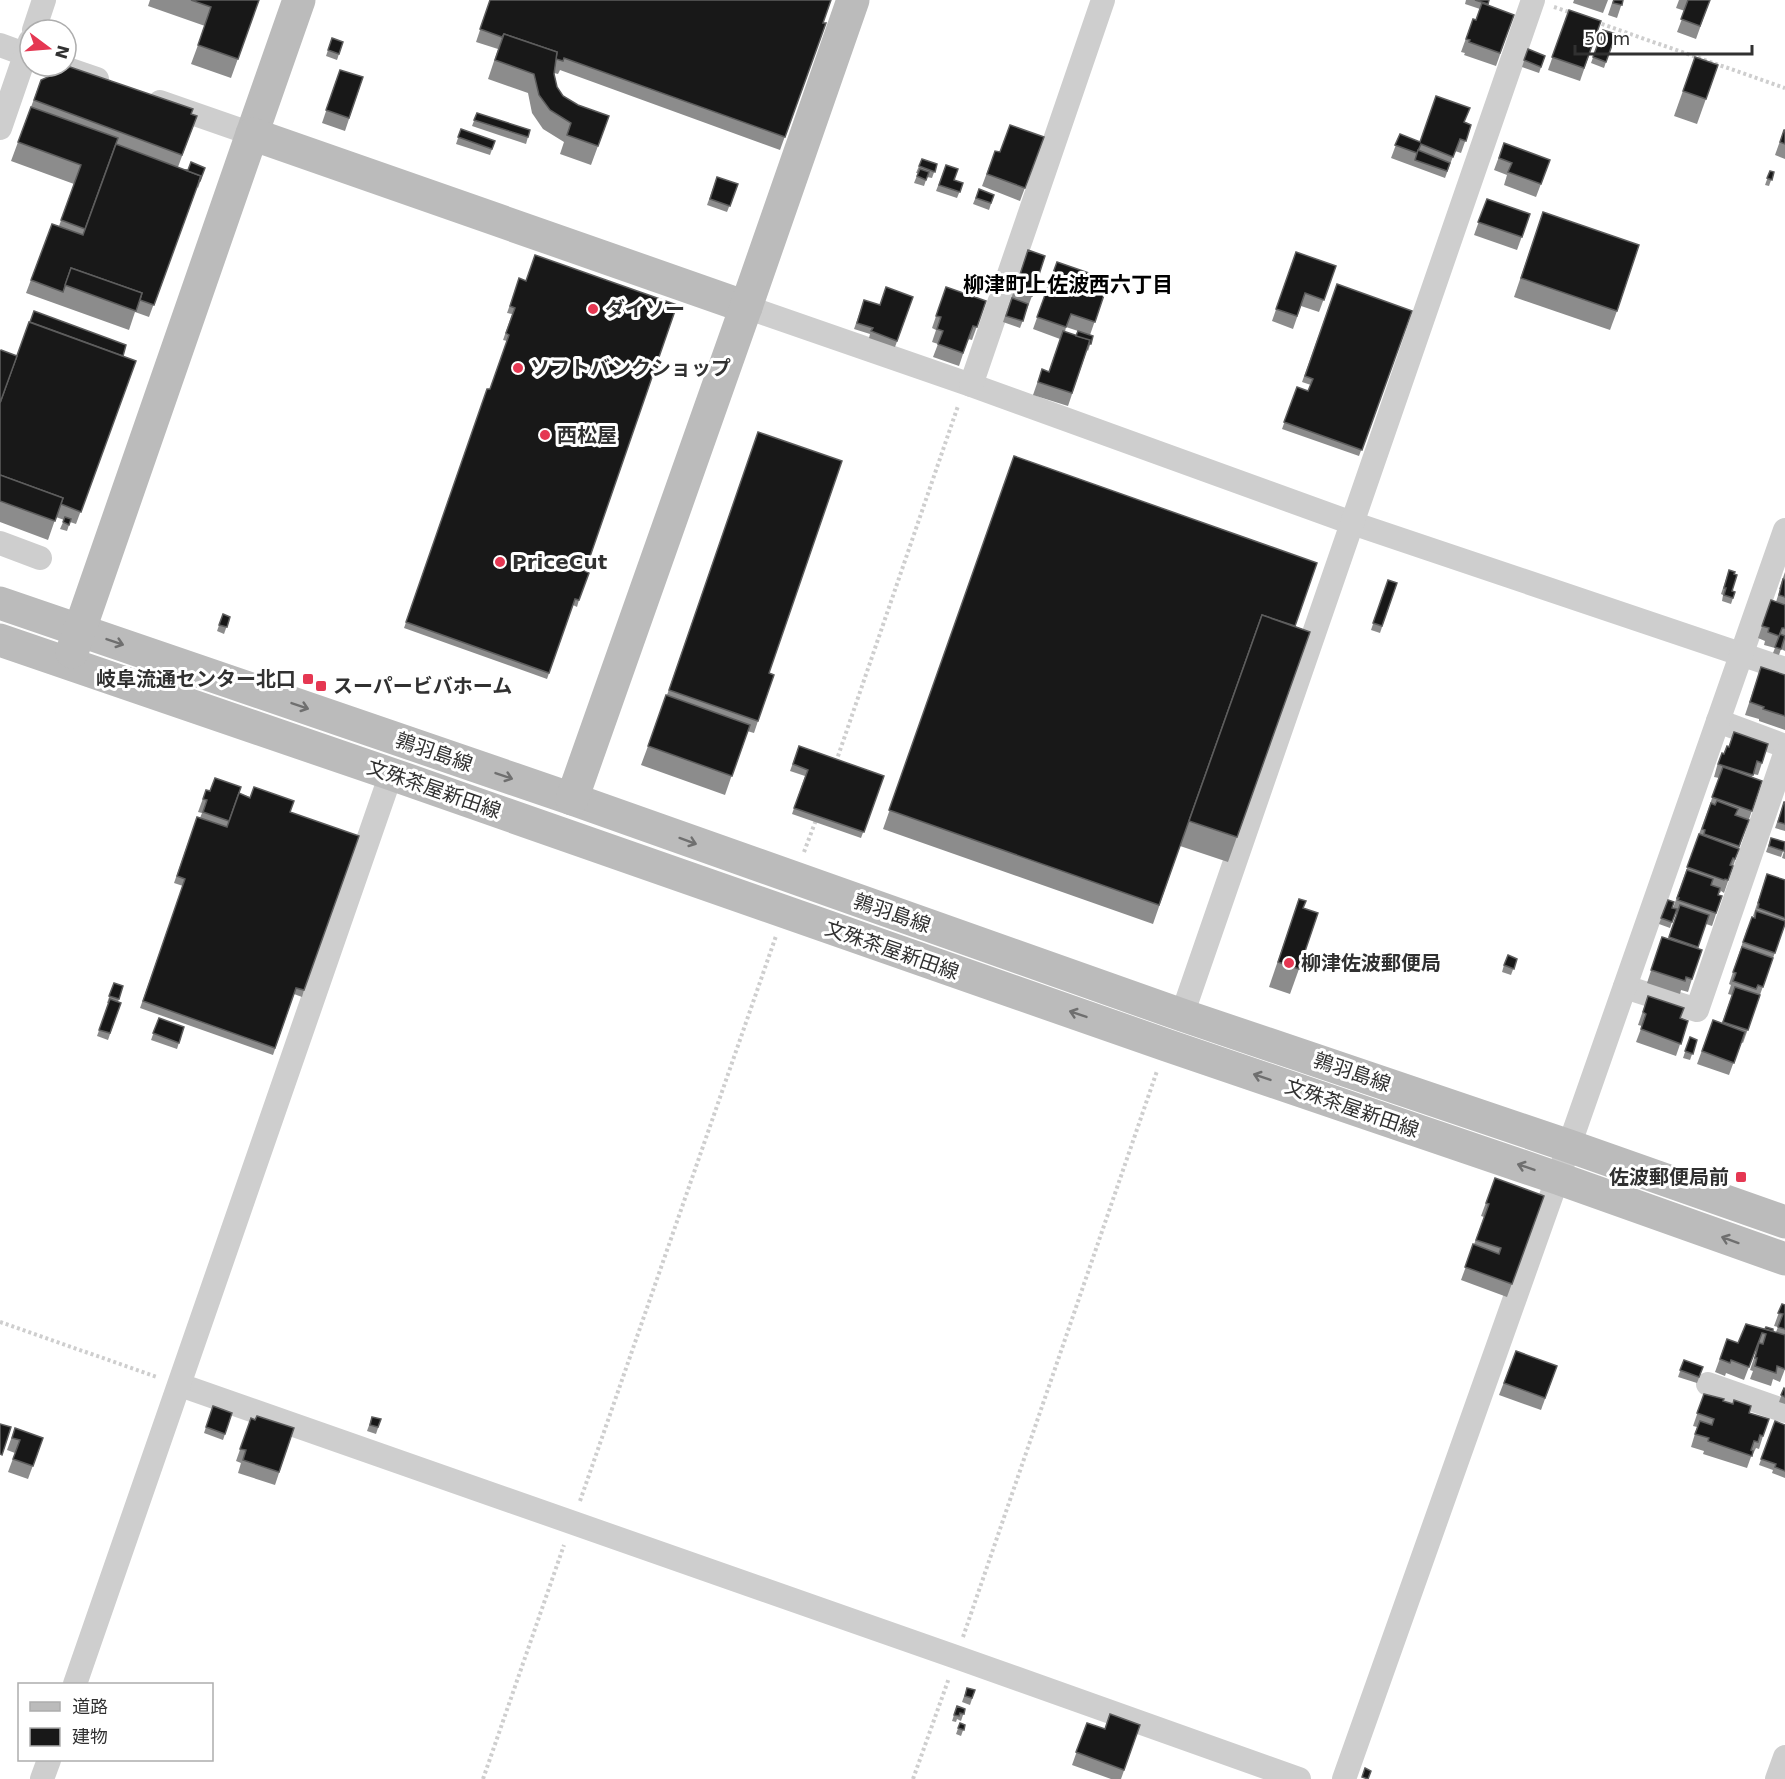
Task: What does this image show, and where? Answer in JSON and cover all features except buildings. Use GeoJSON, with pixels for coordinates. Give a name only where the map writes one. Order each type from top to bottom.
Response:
{"type":"FeatureCollection","features":[{"type":"Feature","properties":{"kind":"main road"},"geometry":{"type":"LineString","coordinates":[[69,663],[299,0]]}},
{"type":"Feature","properties":{"kind":"main road"},"geometry":{"type":"LineString","coordinates":[[572,799],[852,0]]}},
{"type":"Feature","properties":{"kind":"main road"},"geometry":{"type":"LineString","coordinates":[[252,134],[746,307]]}},
{"type":"Feature","properties":{"kind":"main road","name":"鶉羽島線"},"geometry":{"type":"LineString","coordinates":[[0,603],[572,799],[1182,1015],[1785,1222]]}},
{"type":"Feature","properties":{"kind":"main road","name":"文殊茶屋新田線"},"geometry":{"type":"LineString","coordinates":[[0,640],[1166,1045],[1557,1178],[1785,1259]]}},
{"type":"Feature","properties":{"kind":"street"},"geometry":{"type":"LineString","coordinates":[[38,18],[44,0]]}},
{"type":"Feature","properties":{"kind":"street"},"geometry":{"type":"LineString","coordinates":[[972,385],[1103,0]]}},
{"type":"Feature","properties":{"kind":"street"},"geometry":{"type":"LineString","coordinates":[[1182,1015],[1352,523],[1539,2]]}},
{"type":"Feature","properties":{"kind":"street"},"geometry":{"type":"LineString","coordinates":[[0,45],[18,48]]}},
{"type":"Feature","properties":{"kind":"street"},"geometry":{"type":"LineString","coordinates":[[78,73],[116,86]]}},
{"type":"Feature","properties":{"kind":"street"},"geometry":{"type":"LineString","coordinates":[[0,128],[18,78]]}},
{"type":"Feature","properties":{"kind":"street"},"geometry":{"type":"LineString","coordinates":[[138,94],[252,134]]}},
{"type":"Feature","properties":{"kind":"street"},"geometry":{"type":"LineString","coordinates":[[746,307],[972,385],[1352,523],[1785,669]]}},
{"type":"Feature","properties":{"kind":"street"},"geometry":{"type":"LineString","coordinates":[[1344,1779],[1785,530]]}},
{"type":"Feature","properties":{"kind":"street"},"geometry":{"type":"LineString","coordinates":[[0,543],[40,558]]}},
{"type":"Feature","properties":{"kind":"street"},"geometry":{"type":"LineString","coordinates":[[1718,721],[1785,746]]}},
{"type":"Feature","properties":{"kind":"street"},"geometry":{"type":"LineString","coordinates":[[1625,987],[1697,1010],[1785,754]]}},
{"type":"Feature","properties":{"kind":"street"},"geometry":{"type":"LineString","coordinates":[[75,1683],[391,774]]}},
{"type":"Feature","properties":{"kind":"street"},"geometry":{"type":"LineString","coordinates":[[1708,1384],[1785,1411]]}},
{"type":"Feature","properties":{"kind":"street"},"geometry":{"type":"LineString","coordinates":[[180,1385],[1299,1779]]}},
{"type":"Feature","properties":{"kind":"street"},"geometry":{"type":"LineString","coordinates":[[1777,1779],[1785,1757]]}},
{"type":"Feature","properties":{"kind":"street"},"geometry":{"type":"LineString","coordinates":[[42,1779],[49,1761]]}},
{"type":"Feature","properties":{"kind":"path"},"geometry":{"type":"LineString","coordinates":[[1539,2],[1578,15]]}},
{"type":"Feature","properties":{"kind":"path"},"geometry":{"type":"LineString","coordinates":[[1589,19],[1785,88]]}},
{"type":"Feature","properties":{"kind":"path"},"geometry":{"type":"LineString","coordinates":[[834,768],[960,400],[972,385]]}},
{"type":"Feature","properties":{"kind":"path"},"geometry":{"type":"LineString","coordinates":[[795,879],[818,812]]}},
{"type":"Feature","properties":{"kind":"path"},"geometry":{"type":"LineString","coordinates":[[483,1779],[784,912]]}},
{"type":"Feature","properties":{"kind":"path"},"geometry":{"type":"LineString","coordinates":[[913,1779],[1166,1045]]}},
{"type":"Feature","properties":{"kind":"path"},"geometry":{"type":"LineString","coordinates":[[0,1322],[180,1385]]}},
{"type":"Feature","properties":{"kind":"place","name":"ダイソー"},"geometry":{"type":"Point","coordinates":[593,309]}},
{"type":"Feature","properties":{"kind":"place","name":"ソフトバンクショップ"},"geometry":{"type":"Point","coordinates":[518,368]}},
{"type":"Feature","properties":{"kind":"place","name":"西松屋"},"geometry":{"type":"Point","coordinates":[545,435]}},
{"type":"Feature","properties":{"kind":"place","name":"PriceCut"},"geometry":{"type":"Point","coordinates":[500,562]}},
{"type":"Feature","properties":{"kind":"place","name":"岐阜流通センター北口"},"geometry":{"type":"Point","coordinates":[308,679]}},
{"type":"Feature","properties":{"kind":"place","name":"スーパービバホーム"},"geometry":{"type":"Point","coordinates":[321,686]}},
{"type":"Feature","properties":{"kind":"place","name":"柳津佐波郵便局"},"geometry":{"type":"Point","coordinates":[1289,963]}},
{"type":"Feature","properties":{"kind":"place","name":"佐波郵便局前"},"geometry":{"type":"Point","coordinates":[1741,1177]}},
{"type":"Feature","properties":{"kind":"district","name":"柳津町上佐波西六丁目"},"geometry":{"type":"Point","coordinates":[1068,285]}}]}
